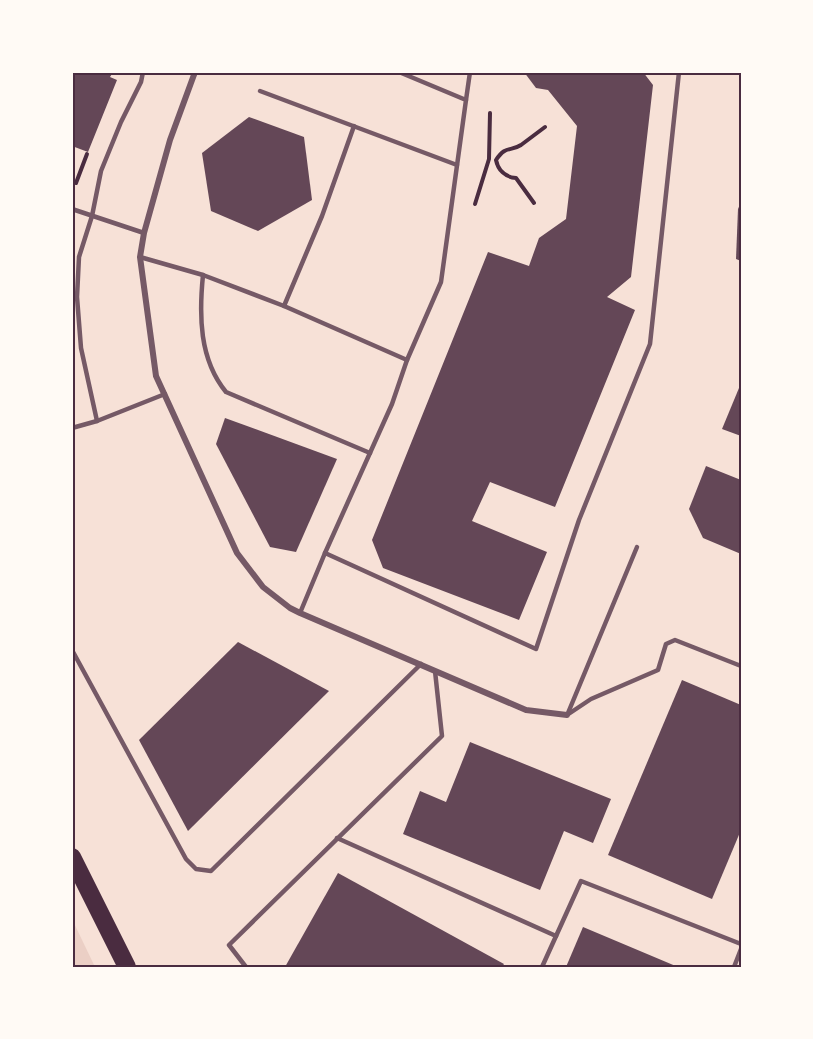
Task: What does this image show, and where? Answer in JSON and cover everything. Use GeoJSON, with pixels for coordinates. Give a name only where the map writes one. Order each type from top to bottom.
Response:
{"type":"FeatureCollection","features":[{"type":"Feature","properties":{"kind":"highway"},"geometry":{"type":"LineString","coordinates":[[72,857],[127,967]]}},
{"type":"Feature","properties":{"kind":"street"},"geometry":{"type":"LineString","coordinates":[[195,72],[170,140],[144,233],[140,257],[156,376],[237,553],[263,587],[300,613],[526,710],[567,715]]}},
{"type":"Feature","properties":{"kind":"lane"},"geometry":{"type":"LineString","coordinates":[[97,421],[81,348],[77,297],[79,256],[92,216],[101,171],[121,122],[141,82],[143,72]]}},
{"type":"Feature","properties":{"kind":"lane"},"geometry":{"type":"LineString","coordinates":[[399,72],[466,100]]}},
{"type":"Feature","properties":{"kind":"lane"},"geometry":{"type":"LineString","coordinates":[[300,613],[392,404],[407,360],[441,282],[471,72]]}},
{"type":"Feature","properties":{"kind":"lane"},"geometry":{"type":"LineString","coordinates":[[325,553],[536,649],[579,520],[650,344],[680,72]]}},
{"type":"Feature","properties":{"kind":"lane"},"geometry":{"type":"LineString","coordinates":[[260,91],[457,165]]}},
{"type":"Feature","properties":{"kind":"lane"},"geometry":{"type":"LineString","coordinates":[[284,306],[322,216],[354,126]]}},
{"type":"Feature","properties":{"kind":"lane"},"geometry":{"type":"LineString","coordinates":[[72,209],[144,233]]}},
{"type":"Feature","properties":{"kind":"lane"},"geometry":{"type":"LineString","coordinates":[[140,257],[203,275],[284,306],[407,360]]}},
{"type":"Feature","properties":{"kind":"lane"},"geometry":{"type":"LineString","coordinates":[[203,275],[201,331],[216,380],[226,392],[370,453]]}},
{"type":"Feature","properties":{"kind":"lane"},"geometry":{"type":"LineString","coordinates":[[72,428],[97,421],[165,394]]}},
{"type":"Feature","properties":{"kind":"lane"},"geometry":{"type":"LineString","coordinates":[[567,715],[637,547]]}},
{"type":"Feature","properties":{"kind":"lane"},"geometry":{"type":"LineString","coordinates":[[567,715],[591,699],[658,670],[666,644],[675,640],[741,666]]}},
{"type":"Feature","properties":{"kind":"lane"},"geometry":{"type":"LineString","coordinates":[[72,650],[186,859],[196,869],[211,871],[421,664]]}},
{"type":"Feature","properties":{"kind":"lane"},"geometry":{"type":"LineString","coordinates":[[246,967],[229,945],[442,736],[435,671]]}},
{"type":"Feature","properties":{"kind":"lane"},"geometry":{"type":"LineString","coordinates":[[337,838],[556,936]]}},
{"type":"Feature","properties":{"kind":"lane"},"geometry":{"type":"LineString","coordinates":[[542,967],[581,881],[741,947],[734,967]]}},
{"type":"Feature","properties":{"kind":"path"},"geometry":{"type":"LineString","coordinates":[[475,204],[489,159],[490,113]]}},
{"type":"Feature","properties":{"kind":"path"},"geometry":{"type":"LineString","coordinates":[[496,160],[509,147],[517,147],[545,127]]}},
{"type":"Feature","properties":{"kind":"path"},"geometry":{"type":"LineString","coordinates":[[72,181],[76,183],[87,154]]}},
{"type":"Feature","properties":{"kind":"path"},"geometry":{"type":"LineString","coordinates":[[489,159],[496,160]]}},
{"type":"Feature","properties":{"kind":"path"},"geometry":{"type":"LineString","coordinates":[[496,160],[498,167],[510,177],[516,178],[534,203]]}},
{"type":"Feature","properties":{"kind":"shaded area"},"geometry":{"type":"Polygon","coordinates":[[[72,919],[95,967],[72,967],[72,919]]]}},
{"type":"Feature","properties":{"kind":"building"},"geometry":{"type":"Polygon","coordinates":[[[72,72],[113,72],[110,77],[117,80],[88,152],[72,146],[72,72]]]}},
{"type":"Feature","properties":{"kind":"building"},"geometry":{"type":"Polygon","coordinates":[[[524,72],[643,72],[653,85],[631,277],[607,297],[635,310],[555,507],[490,482],[472,521],[547,552],[519,620],[383,568],[372,540],[488,252],[529,266],[539,238],[566,219],[577,126],[548,90],[536,88],[524,72]]]}},
{"type":"Feature","properties":{"kind":"building"},"geometry":{"type":"Polygon","coordinates":[[[249,117],[304,137],[312,200],[258,231],[211,211],[202,153],[249,117]]]}},
{"type":"Feature","properties":{"kind":"building"},"geometry":{"type":"Polygon","coordinates":[[[741,202],[741,261],[736,259],[738,209],[741,202]]]}},
{"type":"Feature","properties":{"kind":"building"},"geometry":{"type":"Polygon","coordinates":[[[741,387],[741,436],[722,429],[741,387]]]}},
{"type":"Feature","properties":{"kind":"building"},"geometry":{"type":"Polygon","coordinates":[[[225,418],[337,459],[296,552],[270,547],[216,444],[225,418]]]}},
{"type":"Feature","properties":{"kind":"building"},"geometry":{"type":"Polygon","coordinates":[[[706,466],[741,480],[741,554],[703,538],[689,509],[706,466]]]}},
{"type":"Feature","properties":{"kind":"building"},"geometry":{"type":"Polygon","coordinates":[[[238,642],[329,691],[188,831],[139,740],[238,642]]]}},
{"type":"Feature","properties":{"kind":"building"},"geometry":{"type":"Polygon","coordinates":[[[682,680],[741,705],[741,830],[712,899],[608,855],[682,680]]]}},
{"type":"Feature","properties":{"kind":"building"},"geometry":{"type":"Polygon","coordinates":[[[470,742],[611,799],[593,843],[564,831],[540,890],[403,834],[420,791],[446,802],[470,742]]]}},
{"type":"Feature","properties":{"kind":"building"},"geometry":{"type":"Polygon","coordinates":[[[338,873],[504,964],[502,967],[285,967],[338,873]]]}},
{"type":"Feature","properties":{"kind":"building"},"geometry":{"type":"Polygon","coordinates":[[[583,927],[678,967],[566,967],[583,927]]]}}]}
